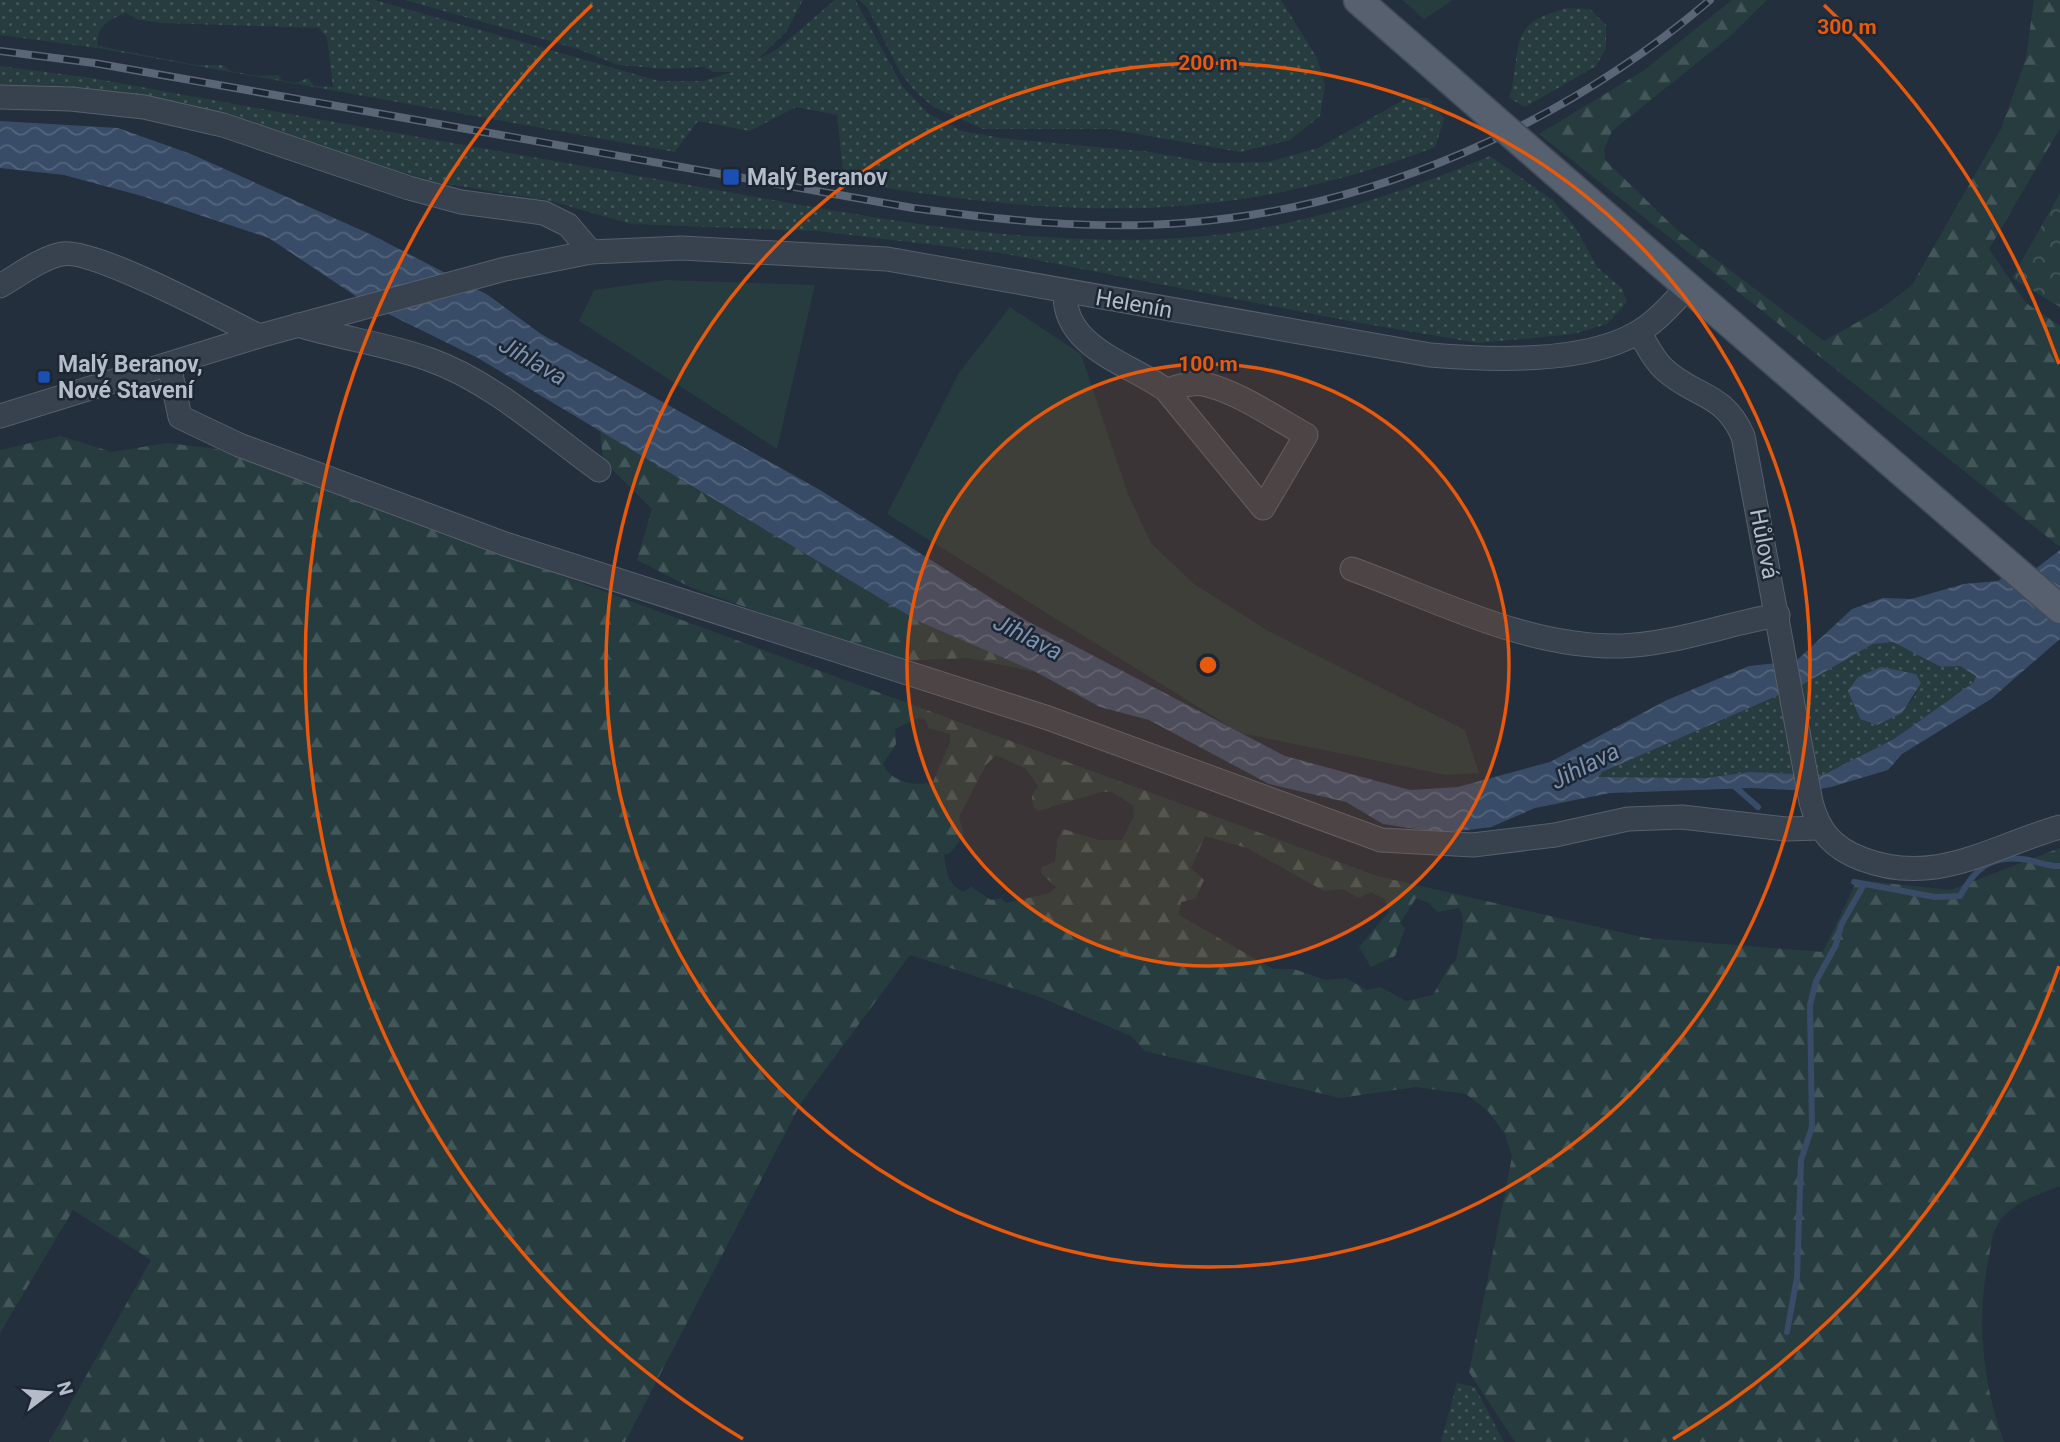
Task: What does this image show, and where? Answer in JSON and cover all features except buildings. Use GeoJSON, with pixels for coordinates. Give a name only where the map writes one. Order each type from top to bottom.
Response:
{"type":"FeatureCollection","features":[{"type":"Feature","properties":{"kind":"main road"},"geometry":{"type":"LineString","coordinates":[[1358,0],[2060,609]]}},
{"type":"Feature","properties":{"kind":"street"},"geometry":{"type":"LineString","coordinates":[[0,97],[71,99],[144,107],[223,125],[409,188],[461,202],[544,213],[568,225],[591,252]]}},
{"type":"Feature","properties":{"kind":"street","name":"Helenín"},"geometry":{"type":"LineString","coordinates":[[0,416],[298,325],[505,269],[591,252],[682,248],[887,258],[1065,292],[1430,355],[1499,360],[1594,349],[1639,332],[1689,286]]}},
{"type":"Feature","properties":{"kind":"street"},"geometry":{"type":"LineString","coordinates":[[0,286],[53,257],[78,254],[196,303],[259,337]]}},
{"type":"Feature","properties":{"kind":"street"},"geometry":{"type":"LineString","coordinates":[[1065,292],[1065,303],[1076,331],[1095,348],[1147,376],[1166,390],[1263,508],[1306,435],[1227,393],[1204,384],[1186,384],[1166,390]]}},
{"type":"Feature","properties":{"kind":"street"},"geometry":{"type":"LineString","coordinates":[[298,325],[428,359],[454,370],[497,395],[599,470]]}},
{"type":"Feature","properties":{"kind":"street","name":"Hůlová"},"geometry":{"type":"LineString","coordinates":[[1639,332],[1661,367],[1723,404],[1734,417],[1743,436],[1811,802],[1820,828]]}},
{"type":"Feature","properties":{"kind":"street"},"geometry":{"type":"LineString","coordinates":[[169,365],[180,417],[239,445],[508,545],[1048,719],[1381,840],[1473,845],[1555,835],[1641,818],[1682,817],[1786,829],[1820,828],[1837,847],[1855,856],[1906,871],[1951,866],[2060,827]]}},
{"type":"Feature","properties":{"kind":"street"},"geometry":{"type":"LineString","coordinates":[[1352,569],[1534,637],[1583,644],[1623,646],[1669,640],[1778,615]]}},
{"type":"Feature","properties":{"kind":"green space"},"geometry":{"type":"Polygon","coordinates":[[[0,0],[375,0],[659,81],[703,81],[733,72],[714,72],[703,67],[666,69],[618,65],[578,49],[405,0],[803,0],[786,32],[758,59],[776,50],[835,0],[855,0],[903,87],[929,114],[962,131],[1001,138],[1151,152],[1212,163],[1268,162],[1318,148],[1407,98],[1428,98],[1444,119],[1435,147],[1359,173],[1285,191],[1213,203],[1142,208],[1070,208],[998,203],[844,181],[837,115],[796,107],[750,131],[698,121],[675,152],[97,48],[0,35],[0,0]],[[126,13],[109,21],[101,28],[98,46],[196,65],[223,65],[230,71],[258,76],[279,75],[281,80],[295,83],[308,78],[314,86],[333,87],[327,38],[319,28],[160,23],[136,19],[126,13]]]}},
{"type":"Feature","properties":{"kind":"green space"},"geometry":{"type":"Polygon","coordinates":[[[859,0],[1281,0],[1317,58],[1325,85],[1320,116],[1290,140],[1240,152],[1110,129],[983,129],[932,106],[914,90],[900,72],[867,7],[859,0]]]}},
{"type":"Feature","properties":{"kind":"green space"},"geometry":{"type":"Polygon","coordinates":[[[1402,0],[1453,0],[1424,19],[1402,0]]]}},
{"type":"Feature","properties":{"kind":"green space"},"geometry":{"type":"Polygon","coordinates":[[[1732,0],[1767,0],[1728,38],[1612,131],[1604,149],[1605,160],[1677,230],[1824,341],[1881,309],[1912,285],[2001,129],[2026,58],[2034,0],[2060,0],[2060,128],[1989,249],[2026,303],[2060,326],[2060,547],[1539,134],[1643,71],[1732,0]]]}},
{"type":"Feature","properties":{"kind":"green space"},"geometry":{"type":"Polygon","coordinates":[[[1566,8],[1590,9],[1606,25],[1606,48],[1596,66],[1525,107],[1509,98],[1520,39],[1534,21],[1566,8]]]}},
{"type":"Feature","properties":{"kind":"green space"},"geometry":{"type":"Polygon","coordinates":[[[0,66],[92,78],[869,216],[931,226],[1056,238],[1181,238],[1260,228],[1300,220],[1377,198],[1490,156],[1554,201],[1577,230],[1597,267],[1622,288],[1627,302],[1607,324],[1573,334],[1478,343],[1349,321],[1001,253],[817,231],[631,224],[551,201],[435,182],[245,126],[0,91],[0,66]]]}},
{"type":"Feature","properties":{"kind":"green space"},"geometry":{"type":"Polygon","coordinates":[[[2060,193],[2060,307],[2012,278],[2060,193]]]}},
{"type":"Feature","properties":{"kind":"green space"},"geometry":{"type":"Polygon","coordinates":[[[665,280],[815,285],[777,449],[579,321],[594,290],[665,280]]]}},
{"type":"Feature","properties":{"kind":"green space"},"geometry":{"type":"Polygon","coordinates":[[[1010,307],[1081,354],[1128,494],[1151,543],[1194,584],[1270,632],[1465,730],[1479,773],[1446,775],[1240,733],[887,514],[959,373],[1010,307]]]}},
{"type":"Feature","properties":{"kind":"green space"},"geometry":{"type":"Polygon","coordinates":[[[600,431],[918,621],[1036,672],[968,658],[896,661],[692,588],[637,560],[652,509],[603,460],[600,431]]]}},
{"type":"Feature","properties":{"kind":"green space"},"geometry":{"type":"Polygon","coordinates":[[[61,436],[112,452],[167,443],[217,449],[1377,876],[1646,938],[1823,952],[1857,880],[1950,890],[2060,848],[2060,1186],[2014,1207],[2000,1221],[1992,1240],[1985,1279],[1983,1350],[1991,1397],[2004,1442],[1515,1442],[1469,1372],[1512,1157],[1505,1134],[1488,1111],[1466,1094],[1416,1087],[1340,1098],[1145,1051],[1131,1036],[1040,997],[910,955],[802,1101],[625,1442],[49,1442],[151,1260],[73,1210],[0,1333],[0,450],[61,436]],[[918,718],[895,729],[896,744],[883,764],[891,775],[904,782],[933,782],[950,742],[950,734],[929,728],[925,719],[918,718]],[[996,755],[986,765],[959,817],[964,835],[950,853],[944,854],[950,881],[963,892],[971,887],[991,900],[1001,898],[1006,903],[1050,893],[1056,887],[1041,873],[1042,867],[1055,862],[1057,840],[1063,829],[1099,840],[1122,840],[1134,816],[1133,805],[1111,792],[1100,792],[1038,811],[1033,806],[1032,796],[1038,786],[1026,769],[996,755]],[[1205,836],[1191,868],[1204,880],[1195,899],[1181,902],[1179,915],[1273,969],[1294,969],[1325,980],[1346,978],[1367,990],[1380,987],[1406,1001],[1433,995],[1450,965],[1456,961],[1463,927],[1459,908],[1438,912],[1427,902],[1416,898],[1400,923],[1405,928],[1395,956],[1371,967],[1359,947],[1389,912],[1385,899],[1371,892],[1359,898],[1342,889],[1324,891],[1247,848],[1205,836]]]}},
{"type":"Feature","properties":{"kind":"green space"},"geometry":{"type":"Polygon","coordinates":[[[1893,642],[1941,667],[1960,666],[1976,676],[1973,683],[1894,739],[1823,775],[1750,772],[1711,778],[1598,777],[1602,772],[1802,685],[1873,644],[1893,642]],[[1902,672],[1852,702],[1860,719],[1877,725],[1900,712],[1917,691],[1916,674],[1902,672]]]}},
{"type":"Feature","properties":{"kind":"green space"},"geometry":{"type":"Polygon","coordinates":[[[1457,1383],[1475,1387],[1504,1442],[1441,1442],[1457,1383]]]}},
{"type":"Feature","properties":{"kind":"water","name":"Jihlava"},"geometry":{"type":"Polygon","coordinates":[[[0,121],[118,128],[191,154],[372,235],[488,295],[541,334],[820,490],[1029,622],[1285,756],[1410,790],[1458,787],[1550,762],[1667,700],[1749,666],[1796,661],[1852,609],[1883,598],[1911,599],[1964,584],[1998,581],[2015,570],[2034,570],[2060,550],[2060,639],[1991,699],[1902,754],[1888,770],[1831,787],[1809,791],[1752,788],[1610,793],[1535,808],[1491,827],[1443,833],[1383,824],[1346,802],[1269,784],[1149,720],[1100,707],[1036,672],[918,621],[478,358],[366,303],[269,238],[142,196],[64,175],[0,168],[0,121]],[[1893,642],[1873,644],[1802,685],[1602,772],[1598,777],[1707,778],[1750,772],[1823,775],[1894,739],[1973,683],[1976,676],[1960,666],[1941,667],[1893,642]]]}},
{"type":"Feature","properties":{"kind":"water"},"geometry":{"type":"Polygon","coordinates":[[[1881,667],[1916,674],[1921,683],[1902,713],[1877,725],[1860,719],[1848,691],[1858,677],[1881,667]]]}},
{"type":"Feature","properties":{"kind":"waterway"},"geometry":{"type":"LineString","coordinates":[[1733,785],[1758,807]]}},
{"type":"Feature","properties":{"kind":"waterway"},"geometry":{"type":"LineString","coordinates":[[1854,882],[1935,897],[1960,896],[1977,872],[2001,859],[2022,859],[2060,866]]}},
{"type":"Feature","properties":{"kind":"waterway"},"geometry":{"type":"LineString","coordinates":[[1787,1332],[1797,1277],[1801,1160],[1812,1127],[1810,1005],[1816,981],[1836,945],[1841,925],[1863,886]]}},
{"type":"Feature","properties":{"kind":"railway"},"geometry":{"type":"LineString","coordinates":[[0,51],[94,63],[913,208],[1047,223],[1148,225],[1254,214],[1325,200],[1395,179],[1464,153],[1530,121],[1593,85],[1654,45],[1710,0]]}},
{"type":"Feature","properties":{"kind":"place","name":"Malý Beranov"},"geometry":{"type":"Point","coordinates":[731,177]}},
{"type":"Feature","properties":{"kind":"place","name":"Malý Beranov, Nové Stavení"},"geometry":{"type":"Point","coordinates":[44,377]}}]}
